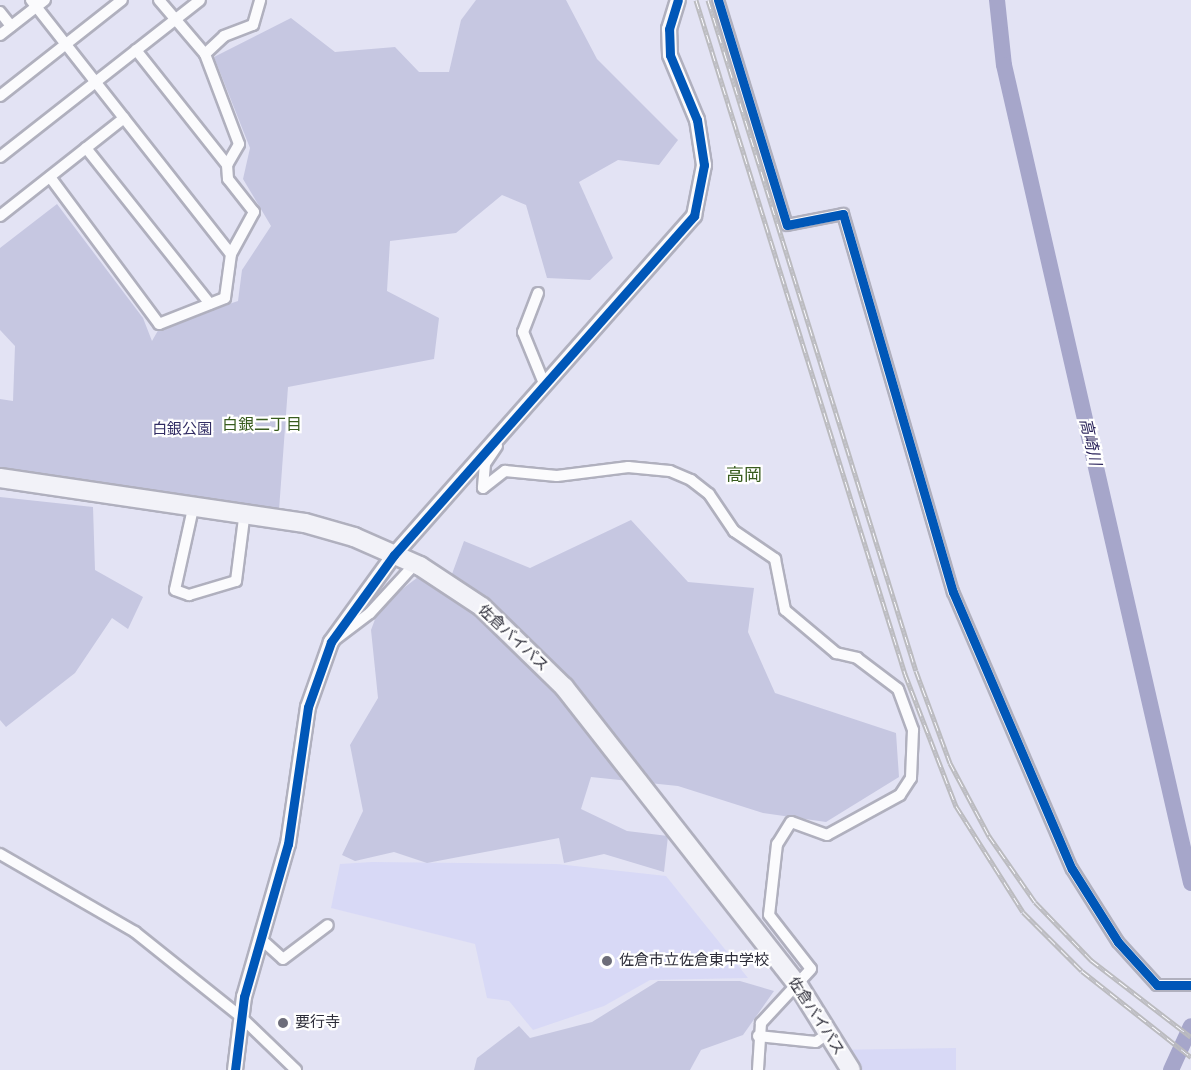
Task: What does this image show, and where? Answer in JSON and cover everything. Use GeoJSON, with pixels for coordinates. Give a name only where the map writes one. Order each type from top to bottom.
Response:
{"type":"FeatureCollection","features":[{"type":"Feature","properties":{"kind":"highway","name":"佐倉バイパス"},"geometry":{"type":"LineString","coordinates":[[0,478],[245,511],[354,537],[415,564],[482,607],[564,687],[798,985],[830,1032],[851,1070]]}},
{"type":"Feature","properties":{"kind":"street"},"geometry":{"type":"LineString","coordinates":[[0,96],[122,0]]}},
{"type":"Feature","properties":{"kind":"street"},"geometry":{"type":"LineString","coordinates":[[50,177],[159,324],[225,298],[231,254],[254,213],[228,179],[227,165],[239,144],[205,54],[159,0]]}},
{"type":"Feature","properties":{"kind":"street"},"geometry":{"type":"LineString","coordinates":[[0,158],[200,0]]}},
{"type":"Feature","properties":{"kind":"street"},"geometry":{"type":"LineString","coordinates":[[205,54],[224,36],[253,25],[260,0]]}},
{"type":"Feature","properties":{"kind":"street"},"geometry":{"type":"LineString","coordinates":[[235,1070],[240,1016],[288,844],[308,707],[331,642],[394,555],[499,431],[545,386],[694,216],[701,195],[704,165],[697,120],[670,55],[669,29],[678,0]]}},
{"type":"Feature","properties":{"kind":"street"},"geometry":{"type":"LineString","coordinates":[[718,0],[787,225],[843,214],[959,610],[1072,869],[1118,942],[1149,976],[1169,988],[1186,985]]}},
{"type":"Feature","properties":{"kind":"street"},"geometry":{"type":"LineString","coordinates":[[0,35],[37,2],[65,45],[231,254]]}},
{"type":"Feature","properties":{"kind":"street"},"geometry":{"type":"LineString","coordinates":[[0,12],[11,26]]}},
{"type":"Feature","properties":{"kind":"street"},"geometry":{"type":"LineString","coordinates":[[136,50],[227,165]]}},
{"type":"Feature","properties":{"kind":"street"},"geometry":{"type":"LineString","coordinates":[[0,216],[124,118]]}},
{"type":"Feature","properties":{"kind":"street"},"geometry":{"type":"LineString","coordinates":[[86,148],[210,304]]}},
{"type":"Feature","properties":{"kind":"street"},"geometry":{"type":"LineString","coordinates":[[538,293],[524,332],[545,386]]}},
{"type":"Feature","properties":{"kind":"street"},"geometry":{"type":"LineString","coordinates":[[499,431],[485,465],[483,488],[505,471],[557,477],[628,467],[670,471],[691,480],[709,494],[734,531],[775,559],[785,610],[836,653],[857,658],[898,689],[913,730],[911,778],[900,795],[827,835],[791,822],[777,844],[769,915],[811,969],[798,985],[770,1010],[758,1036],[758,1070]]}},
{"type":"Feature","properties":{"kind":"street"},"geometry":{"type":"LineString","coordinates":[[194,504],[175,590],[189,595],[236,581],[245,511]]}},
{"type":"Feature","properties":{"kind":"street"},"geometry":{"type":"LineString","coordinates":[[331,642],[370,613],[415,564]]}},
{"type":"Feature","properties":{"kind":"street"},"geometry":{"type":"LineString","coordinates":[[0,854],[135,932],[240,1016],[296,1070]]}},
{"type":"Feature","properties":{"kind":"street"},"geometry":{"type":"LineString","coordinates":[[262,940],[283,959],[328,925]]}},
{"type":"Feature","properties":{"kind":"street"},"geometry":{"type":"LineString","coordinates":[[758,1036],[816,1042],[830,1032]]}},
{"type":"Feature","properties":{"kind":"shaded area","name":"佐倉市立佐倉東中学校"},"geometry":{"type":"Polygon","coordinates":[[[372,862],[557,864],[666,876],[748,978],[650,980],[604,1006],[533,1030],[509,1001],[487,998],[475,944],[331,908],[340,864],[372,862]]]}},
{"type":"Feature","properties":{"kind":"shaded area"},"geometry":{"type":"Polygon","coordinates":[[[956,1048],[956,1070],[838,1070],[828,1050],[956,1048]]]}},
{"type":"Feature","properties":{"kind":"green space","name":"白銀公園"},"geometry":{"type":"Polygon","coordinates":[[[476,0],[566,0],[597,59],[678,140],[659,165],[618,160],[579,182],[613,258],[590,280],[547,278],[526,205],[502,195],[456,233],[390,241],[387,291],[439,318],[434,359],[288,387],[279,510],[0,474],[0,399],[13,401],[15,346],[0,330],[0,248],[57,204],[143,318],[152,341],[160,327],[238,301],[242,270],[271,226],[243,179],[250,148],[214,57],[291,18],[335,52],[395,47],[419,72],[449,72],[461,20],[476,0]]]}},
{"type":"Feature","properties":{"kind":"green space"},"geometry":{"type":"Polygon","coordinates":[[[0,497],[93,507],[95,570],[143,597],[128,629],[112,618],[75,673],[6,727],[0,720],[0,497]]]}},
{"type":"Feature","properties":{"kind":"green space"},"geometry":{"type":"Polygon","coordinates":[[[631,520],[688,582],[754,588],[748,632],[775,693],[896,733],[899,777],[826,822],[763,813],[678,786],[591,777],[581,809],[627,831],[668,836],[664,872],[604,854],[564,863],[559,838],[427,863],[394,852],[355,861],[342,855],[363,811],[350,745],[378,698],[371,630],[380,606],[426,571],[452,574],[464,541],[530,568],[631,520]]]}},
{"type":"Feature","properties":{"kind":"green space"},"geometry":{"type":"Polygon","coordinates":[[[658,981],[740,981],[774,991],[743,1035],[701,1050],[690,1070],[474,1070],[477,1058],[519,1026],[530,1038],[592,1022],[658,981]]]}},
{"type":"Feature","properties":{"kind":"waterway","name":"高崎川"},"geometry":{"type":"LineString","coordinates":[[997,0],[1004,65],[1191,883]]}},
{"type":"Feature","properties":{"kind":"waterway","name":"高崎川"},"geometry":{"type":"LineString","coordinates":[[1171,1070],[1191,1026]]}},
{"type":"Feature","properties":{"kind":"railway"},"geometry":{"type":"LineString","coordinates":[[696,0],[905,674],[956,806],[1023,912],[1082,971],[1191,1057]]}},
{"type":"Feature","properties":{"kind":"railway"},"geometry":{"type":"LineString","coordinates":[[708,0],[916,671],[950,763],[989,836],[1035,902],[1091,960],[1191,1037]]}},
{"type":"Feature","properties":{"kind":"cycle path"},"geometry":{"type":"LineString","coordinates":[[235,1070],[244,997],[288,844],[308,707],[331,642],[394,555],[694,216],[704,165],[697,120],[670,55],[669,29],[678,0]]}},
{"type":"Feature","properties":{"kind":"cycle path"},"geometry":{"type":"LineString","coordinates":[[718,0],[787,225],[843,214],[953,592],[1072,869],[1118,942],[1157,985],[1191,985]]}},
{"type":"Feature","properties":{"kind":"place","name":"佐倉市立佐倉東中学校"},"geometry":{"type":"Point","coordinates":[607,961]}},
{"type":"Feature","properties":{"kind":"place","name":"要行寺"},"geometry":{"type":"Point","coordinates":[283,1023]}},
{"type":"Feature","properties":{"kind":"district","name":"白銀二丁目"},"geometry":{"type":"Point","coordinates":[262,425]}},
{"type":"Feature","properties":{"kind":"district","name":"高岡"},"geometry":{"type":"Point","coordinates":[744,475]}}]}
